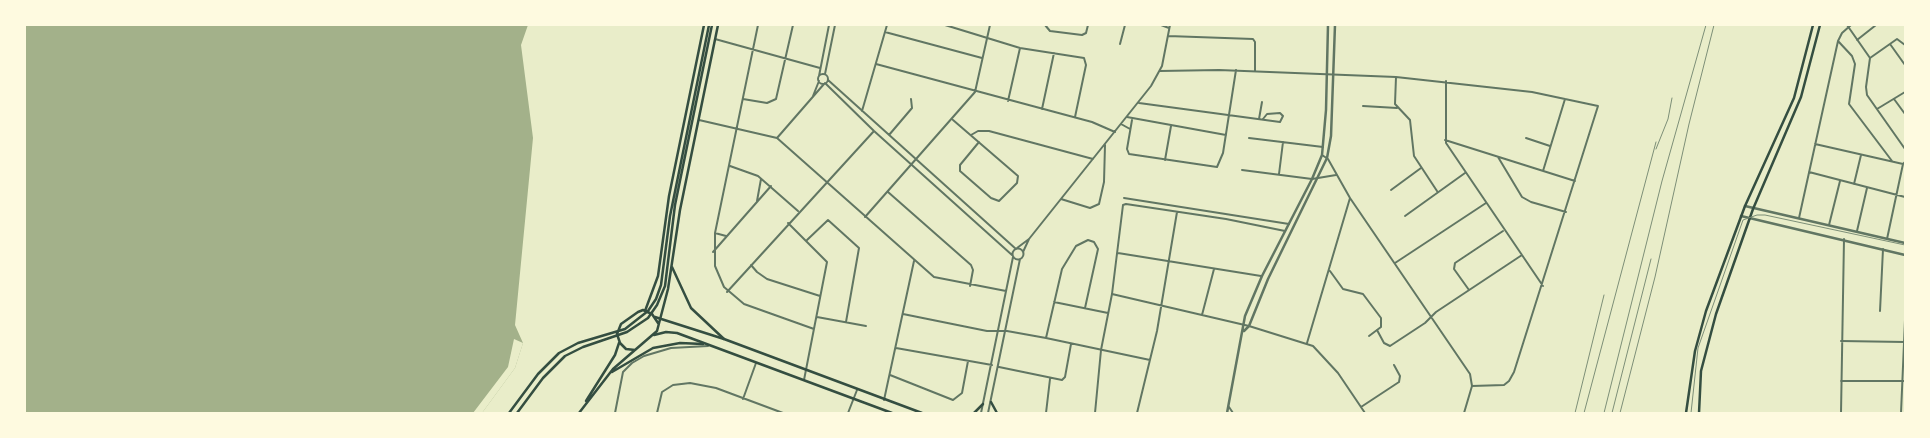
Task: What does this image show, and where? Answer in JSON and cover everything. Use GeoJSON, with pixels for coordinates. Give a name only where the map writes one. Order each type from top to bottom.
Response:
{"type":"FeatureCollection","features":[{"type":"Feature","properties":{"kind":"main road"},"geometry":{"type":"LineString","coordinates":[[647,311],[658,276],[669,196],[704,25]]}},
{"type":"Feature","properties":{"kind":"main road"},"geometry":{"type":"LineString","coordinates":[[508,413],[538,374],[559,353],[578,344],[618,332],[647,311],[656,299],[661,285],[670,216],[710,25]]}},
{"type":"Feature","properties":{"kind":"main road"},"geometry":{"type":"LineString","coordinates":[[517,413],[543,378],[566,356],[583,347],[618,337],[636,327],[652,314],[665,286],[676,205],[710,25]]}},
{"type":"Feature","properties":{"kind":"main road"},"geometry":{"type":"LineString","coordinates":[[654,336],[672,266],[680,210],[718,25]]}},
{"type":"Feature","properties":{"kind":"main road"},"geometry":{"type":"LineString","coordinates":[[1686,413],[1696,345],[1706,311],[1745,206],[1791,106],[1813,25]]}},
{"type":"Feature","properties":{"kind":"main road"},"geometry":{"type":"LineString","coordinates":[[1699,413],[1704,353],[1716,314],[1753,209],[1801,97],[1820,25]]}},
{"type":"Feature","properties":{"kind":"main road"},"geometry":{"type":"LineString","coordinates":[[672,266],[691,308],[724,339]]}},
{"type":"Feature","properties":{"kind":"main road"},"geometry":{"type":"LineString","coordinates":[[585,404],[596,382],[615,355],[621,324],[638,312],[647,311],[655,317],[658,325]]}},
{"type":"Feature","properties":{"kind":"main road"},"geometry":{"type":"LineString","coordinates":[[655,317],[724,339],[922,413]]}},
{"type":"Feature","properties":{"kind":"main road"},"geometry":{"type":"LineString","coordinates":[[579,413],[610,372],[654,336],[663,332],[673,332],[892,413]]}},
{"type":"Feature","properties":{"kind":"main road"},"geometry":{"type":"LineString","coordinates":[[619,342],[626,349],[636,350]]}},
{"type":"Feature","properties":{"kind":"main road"},"geometry":{"type":"LineString","coordinates":[[610,372],[653,348],[680,343],[703,344]]}},
{"type":"Feature","properties":{"kind":"main road"},"geometry":{"type":"LineString","coordinates":[[991,402],[997,413]]}},
{"type":"Feature","properties":{"kind":"main road"},"geometry":{"type":"LineString","coordinates":[[974,413],[983,404]]}},
{"type":"Feature","properties":{"kind":"street"},"geometry":{"type":"LineString","coordinates":[[758,25],[715,233],[713,252],[717,274],[727,292],[752,308],[814,329]]}},
{"type":"Feature","properties":{"kind":"street"},"geometry":{"type":"LineString","coordinates":[[743,99],[767,103],[776,99],[793,25]]}},
{"type":"Feature","properties":{"kind":"street"},"geometry":{"type":"LineString","coordinates":[[812,98],[819,81],[829,25]]}},
{"type":"Feature","properties":{"kind":"street"},"geometry":{"type":"LineString","coordinates":[[835,25],[825,74],[828,80],[1016,249],[1023,252]]}},
{"type":"Feature","properties":{"kind":"street"},"geometry":{"type":"LineString","coordinates":[[862,111],[887,25]]}},
{"type":"Feature","properties":{"kind":"street"},"geometry":{"type":"LineString","coordinates":[[945,25],[987,40],[1020,48],[1080,56],[1086,61],[1075,118]]}},
{"type":"Feature","properties":{"kind":"street"},"geometry":{"type":"LineString","coordinates":[[865,218],[975,92],[990,25]]}},
{"type":"Feature","properties":{"kind":"street"},"geometry":{"type":"LineString","coordinates":[[1046,25],[1050,31],[1082,35],[1086,33],[1088,25]]}},
{"type":"Feature","properties":{"kind":"street"},"geometry":{"type":"LineString","coordinates":[[1120,44],[1125,25]]}},
{"type":"Feature","properties":{"kind":"street"},"geometry":{"type":"LineString","coordinates":[[981,413],[1012,256],[1016,249],[1029,239],[1139,103],[1160,71],[1170,26],[1161,25]]}},
{"type":"Feature","properties":{"kind":"street"},"geometry":{"type":"LineString","coordinates":[[1227,413],[1243,324],[1262,276],[1312,179],[1322,155],[1328,25]]}},
{"type":"Feature","properties":{"kind":"street"},"geometry":{"type":"LineString","coordinates":[[1243,332],[1249,326],[1268,279],[1327,158],[1330,144],[1335,25]]}},
{"type":"Feature","properties":{"kind":"street"},"geometry":{"type":"LineString","coordinates":[[1799,219],[1838,41],[1848,26],[1852,25]]}},
{"type":"Feature","properties":{"kind":"street"},"geometry":{"type":"LineString","coordinates":[[1857,40],[1876,25]]}},
{"type":"Feature","properties":{"kind":"street"},"geometry":{"type":"LineString","coordinates":[[1848,26],[1870,58],[1866,91],[1876,110],[1905,149]]}},
{"type":"Feature","properties":{"kind":"street"},"geometry":{"type":"LineString","coordinates":[[885,32],[983,58]]}},
{"type":"Feature","properties":{"kind":"street"},"geometry":{"type":"LineString","coordinates":[[1168,36],[1253,39],[1256,42],[1255,71]]}},
{"type":"Feature","properties":{"kind":"street"},"geometry":{"type":"LineString","coordinates":[[1870,58],[1899,38],[1905,44]]}},
{"type":"Feature","properties":{"kind":"street"},"geometry":{"type":"LineString","coordinates":[[715,39],[820,68]]}},
{"type":"Feature","properties":{"kind":"street"},"geometry":{"type":"LineString","coordinates":[[1838,41],[1852,56],[1855,64],[1849,99],[1852,110],[1892,161]]}},
{"type":"Feature","properties":{"kind":"street"},"geometry":{"type":"LineString","coordinates":[[1890,44],[1905,65]]}},
{"type":"Feature","properties":{"kind":"street"},"geometry":{"type":"LineString","coordinates":[[1008,101],[1020,48]]}},
{"type":"Feature","properties":{"kind":"street"},"geometry":{"type":"LineString","coordinates":[[1042,109],[1054,53]]}},
{"type":"Feature","properties":{"kind":"street"},"geometry":{"type":"LineString","coordinates":[[876,64],[1075,118],[1115,132]]}},
{"type":"Feature","properties":{"kind":"street"},"geometry":{"type":"LineString","coordinates":[[1160,71],[1236,70],[1396,77],[1446,81],[1566,98],[1598,106],[1543,286],[1511,378],[1500,386],[1472,386]]}},
{"type":"Feature","properties":{"kind":"street"},"geometry":{"type":"LineString","coordinates":[[1132,120],[1127,149],[1129,154],[1217,168],[1221,162],[1236,70]]}},
{"type":"Feature","properties":{"kind":"street"},"geometry":{"type":"LineString","coordinates":[[819,76],[825,74]]}},
{"type":"Feature","properties":{"kind":"street"},"geometry":{"type":"LineString","coordinates":[[1396,77],[1394,100],[1397,108],[1410,120],[1412,150],[1421,168],[1438,191]]}},
{"type":"Feature","properties":{"kind":"street"},"geometry":{"type":"LineString","coordinates":[[777,138],[828,80]]}},
{"type":"Feature","properties":{"kind":"street"},"geometry":{"type":"LineString","coordinates":[[819,81],[825,83],[911,165],[1012,256],[1020,259]]}},
{"type":"Feature","properties":{"kind":"street"},"geometry":{"type":"LineString","coordinates":[[1446,81],[1445,140],[1465,173],[1543,286]]}},
{"type":"Feature","properties":{"kind":"street"},"geometry":{"type":"LineString","coordinates":[[1876,110],[1905,92]]}},
{"type":"Feature","properties":{"kind":"street"},"geometry":{"type":"LineString","coordinates":[[1543,171],[1566,98]]}},
{"type":"Feature","properties":{"kind":"street"},"geometry":{"type":"LineString","coordinates":[[888,135],[912,108],[911,99]]}},
{"type":"Feature","properties":{"kind":"street"},"geometry":{"type":"LineString","coordinates":[[1894,99],[1905,114]]}},
{"type":"Feature","properties":{"kind":"street"},"geometry":{"type":"LineString","coordinates":[[1259,119],[1262,102]]}},
{"type":"Feature","properties":{"kind":"street"},"geometry":{"type":"LineString","coordinates":[[1139,103],[1259,119],[1281,121],[1283,116],[1280,113],[1268,114],[1264,119]]}},
{"type":"Feature","properties":{"kind":"street"},"geometry":{"type":"LineString","coordinates":[[1363,106],[1397,108]]}},
{"type":"Feature","properties":{"kind":"street"},"geometry":{"type":"LineString","coordinates":[[1127,117],[1132,120],[1226,135]]}},
{"type":"Feature","properties":{"kind":"street"},"geometry":{"type":"LineString","coordinates":[[952,119],[971,135],[979,142],[1019,177],[1017,183],[999,201],[991,198],[960,170],[960,165],[979,142]]}},
{"type":"Feature","properties":{"kind":"street"},"geometry":{"type":"LineString","coordinates":[[699,120],[777,138],[914,261],[938,279],[1006,291]]}},
{"type":"Feature","properties":{"kind":"street"},"geometry":{"type":"LineString","coordinates":[[1121,124],[1130,129]]}},
{"type":"Feature","properties":{"kind":"street"},"geometry":{"type":"LineString","coordinates":[[1165,160],[1171,126]]}},
{"type":"Feature","properties":{"kind":"street"},"geometry":{"type":"LineString","coordinates":[[727,292],[798,211],[874,130]]}},
{"type":"Feature","properties":{"kind":"street"},"geometry":{"type":"LineString","coordinates":[[971,135],[989,131],[1093,159]]}},
{"type":"Feature","properties":{"kind":"street"},"geometry":{"type":"LineString","coordinates":[[1249,138],[1323,147]]}},
{"type":"Feature","properties":{"kind":"street"},"geometry":{"type":"LineString","coordinates":[[1526,138],[1550,146]]}},
{"type":"Feature","properties":{"kind":"street"},"geometry":{"type":"LineString","coordinates":[[1445,140],[1576,181]]}},
{"type":"Feature","properties":{"kind":"street"},"geometry":{"type":"LineString","coordinates":[[1279,174],[1283,142]]}},
{"type":"Feature","properties":{"kind":"street"},"geometry":{"type":"LineString","coordinates":[[1061,199],[1090,208],[1099,204],[1104,182],[1105,144]]}},
{"type":"Feature","properties":{"kind":"street"},"geometry":{"type":"LineString","coordinates":[[1815,144],[1904,163],[1887,239]]}},
{"type":"Feature","properties":{"kind":"street"},"geometry":{"type":"LineString","coordinates":[[1322,155],[1327,158],[1350,198],[1470,374],[1472,386],[1464,413]]}},
{"type":"Feature","properties":{"kind":"street"},"geometry":{"type":"LineString","coordinates":[[1854,184],[1862,155]]}},
{"type":"Feature","properties":{"kind":"street"},"geometry":{"type":"LineString","coordinates":[[1498,156],[1519,193],[1526,200],[1566,212]]}},
{"type":"Feature","properties":{"kind":"street"},"geometry":{"type":"LineString","coordinates":[[730,166],[761,178],[798,211]]}},
{"type":"Feature","properties":{"kind":"street"},"geometry":{"type":"LineString","coordinates":[[1391,190],[1421,168]]}},
{"type":"Feature","properties":{"kind":"street"},"geometry":{"type":"LineString","coordinates":[[1242,170],[1312,179],[1318,179],[1326,175],[1336,175]]}},
{"type":"Feature","properties":{"kind":"street"},"geometry":{"type":"LineString","coordinates":[[1809,172],[1905,197]]}},
{"type":"Feature","properties":{"kind":"street"},"geometry":{"type":"LineString","coordinates":[[1405,216],[1426,203],[1438,191],[1465,173]]}},
{"type":"Feature","properties":{"kind":"street"},"geometry":{"type":"LineString","coordinates":[[757,202],[761,178]]}},
{"type":"Feature","properties":{"kind":"street"},"geometry":{"type":"LineString","coordinates":[[1829,225],[1840,180]]}},
{"type":"Feature","properties":{"kind":"street"},"geometry":{"type":"LineString","coordinates":[[713,252],[770,186]]}},
{"type":"Feature","properties":{"kind":"street"},"geometry":{"type":"LineString","coordinates":[[1856,231],[1867,188]]}},
{"type":"Feature","properties":{"kind":"street"},"geometry":{"type":"LineString","coordinates":[[888,192],[971,265],[973,270],[970,286]]}},
{"type":"Feature","properties":{"kind":"street"},"geometry":{"type":"LineString","coordinates":[[1124,198],[1289,224]]}},
{"type":"Feature","properties":{"kind":"street"},"geometry":{"type":"LineString","coordinates":[[1307,343],[1350,198]]}},
{"type":"Feature","properties":{"kind":"street"},"geometry":{"type":"LineString","coordinates":[[1395,263],[1486,203]]}},
{"type":"Feature","properties":{"kind":"street"},"geometry":{"type":"LineString","coordinates":[[1095,413],[1101,350],[1112,294],[1118,253],[1121,211],[1124,205],[1177,212],[1285,231]]}},
{"type":"Feature","properties":{"kind":"street"},"geometry":{"type":"LineString","coordinates":[[1745,206],[1905,243]]}},
{"type":"Feature","properties":{"kind":"street"},"geometry":{"type":"LineString","coordinates":[[1136,413],[1150,360],[1170,260],[1177,212]]}},
{"type":"Feature","properties":{"kind":"street"},"geometry":{"type":"LineString","coordinates":[[1741,216],[1905,254]]}},
{"type":"Feature","properties":{"kind":"street"},"geometry":{"type":"LineString","coordinates":[[807,240],[829,220],[859,248],[846,322]]}},
{"type":"Feature","properties":{"kind":"street"},"geometry":{"type":"LineString","coordinates":[[788,224],[807,240],[827,262],[804,381]]}},
{"type":"Feature","properties":{"kind":"street"},"geometry":{"type":"LineString","coordinates":[[1469,290],[1454,269],[1454,264],[1504,230]]}},
{"type":"Feature","properties":{"kind":"street"},"geometry":{"type":"LineString","coordinates":[[715,233],[726,236]]}},
{"type":"Feature","properties":{"kind":"street"},"geometry":{"type":"LineString","coordinates":[[988,413],[1007,331],[1020,259],[1029,239]]}},
{"type":"Feature","properties":{"kind":"street"},"geometry":{"type":"LineString","coordinates":[[1840,413],[1844,239]]}},
{"type":"Feature","properties":{"kind":"street"},"geometry":{"type":"LineString","coordinates":[[1046,338],[1060,274],[1066,258],[1078,244],[1088,240],[1094,242],[1098,249],[1085,308]]}},
{"type":"Feature","properties":{"kind":"street"},"geometry":{"type":"LineString","coordinates":[[1880,311],[1883,249]]}},
{"type":"Feature","properties":{"kind":"street"},"geometry":{"type":"LineString","coordinates":[[1118,253],[1262,276]]}},
{"type":"Feature","properties":{"kind":"street"},"geometry":{"type":"LineString","coordinates":[[1377,330],[1384,344],[1390,346],[1522,255]]}},
{"type":"Feature","properties":{"kind":"street"},"geometry":{"type":"LineString","coordinates":[[884,400],[914,261]]}},
{"type":"Feature","properties":{"kind":"street"},"geometry":{"type":"LineString","coordinates":[[751,265],[767,279],[820,296]]}},
{"type":"Feature","properties":{"kind":"street"},"geometry":{"type":"LineString","coordinates":[[1202,316],[1215,268]]}},
{"type":"Feature","properties":{"kind":"street"},"geometry":{"type":"LineString","coordinates":[[1330,270],[1343,289],[1361,293],[1365,296],[1382,322],[1377,330],[1369,336]]}},
{"type":"Feature","properties":{"kind":"street"},"geometry":{"type":"LineString","coordinates":[[1112,294],[1243,324],[1307,343],[1326,357],[1365,413]]}},
{"type":"Feature","properties":{"kind":"street"},"geometry":{"type":"LineString","coordinates":[[1054,302],[1108,313]]}},
{"type":"Feature","properties":{"kind":"street"},"geometry":{"type":"LineString","coordinates":[[903,314],[980,330],[1007,331],[1046,338],[1150,360]]}},
{"type":"Feature","properties":{"kind":"street"},"geometry":{"type":"LineString","coordinates":[[817,317],[866,326]]}},
{"type":"Feature","properties":{"kind":"street"},"geometry":{"type":"LineString","coordinates":[[1901,413],[1905,320]]}},
{"type":"Feature","properties":{"kind":"street"},"geometry":{"type":"LineString","coordinates":[[1841,341],[1904,342]]}},
{"type":"Feature","properties":{"kind":"street"},"geometry":{"type":"LineString","coordinates":[[999,367],[1060,380],[1064,378],[1071,343]]}},
{"type":"Feature","properties":{"kind":"street"},"geometry":{"type":"LineString","coordinates":[[615,413],[623,372],[632,363],[644,356],[670,348],[708,346]]}},
{"type":"Feature","properties":{"kind":"street"},"geometry":{"type":"LineString","coordinates":[[896,348],[992,365]]}},
{"type":"Feature","properties":{"kind":"street"},"geometry":{"type":"LineString","coordinates":[[890,375],[953,400],[962,393],[968,361]]}},
{"type":"Feature","properties":{"kind":"street"},"geometry":{"type":"LineString","coordinates":[[743,398],[756,362]]}},
{"type":"Feature","properties":{"kind":"street"},"geometry":{"type":"LineString","coordinates":[[1361,407],[1399,382],[1400,376],[1394,365]]}},
{"type":"Feature","properties":{"kind":"street"},"geometry":{"type":"LineString","coordinates":[[1046,413],[1050,379]]}},
{"type":"Feature","properties":{"kind":"street"},"geometry":{"type":"LineString","coordinates":[[1841,380],[1903,382]]}},
{"type":"Feature","properties":{"kind":"street"},"geometry":{"type":"LineString","coordinates":[[657,413],[662,392],[681,384],[703,385],[783,413]]}},
{"type":"Feature","properties":{"kind":"street"},"geometry":{"type":"LineString","coordinates":[[848,413],[857,390]]}},
{"type":"Feature","properties":{"kind":"street"},"geometry":{"type":"LineString","coordinates":[[1228,406],[1233,413]]}},
{"type":"Feature","properties":{"kind":"shaded area"},"geometry":{"type":"Polygon","coordinates":[[[25,25],[528,25],[521,45],[533,138],[515,325],[523,343],[515,368],[482,413],[25,413],[25,25]]]}},
{"type":"Feature","properties":{"kind":"pier"},"geometry":{"type":"Polygon","coordinates":[[[514,339],[523,343],[515,368],[482,413],[473,413],[508,367],[514,339]]]}},
{"type":"Feature","properties":{"kind":"tram line"},"geometry":{"type":"LineString","coordinates":[[1691,413],[1698,348],[1743,220],[1757,215],[1765,215],[1905,245]]}},
{"type":"Feature","properties":{"kind":"railway"},"geometry":{"type":"LineString","coordinates":[[1604,413],[1662,181],[1706,25]]}},
{"type":"Feature","properties":{"kind":"railway"},"geometry":{"type":"LineString","coordinates":[[1620,413],[1655,277],[1689,124],[1714,25]]}},
{"type":"Feature","properties":{"kind":"railway"},"geometry":{"type":"LineString","coordinates":[[1656,149],[1668,119],[1672,98]]}},
{"type":"Feature","properties":{"kind":"railway"},"geometry":{"type":"LineString","coordinates":[[1584,413],[1656,142]]}},
{"type":"Feature","properties":{"kind":"railway"},"geometry":{"type":"LineString","coordinates":[[1612,413],[1651,259]]}},
{"type":"Feature","properties":{"kind":"railway"},"geometry":{"type":"LineString","coordinates":[[1575,413],[1604,295]]}}]}
